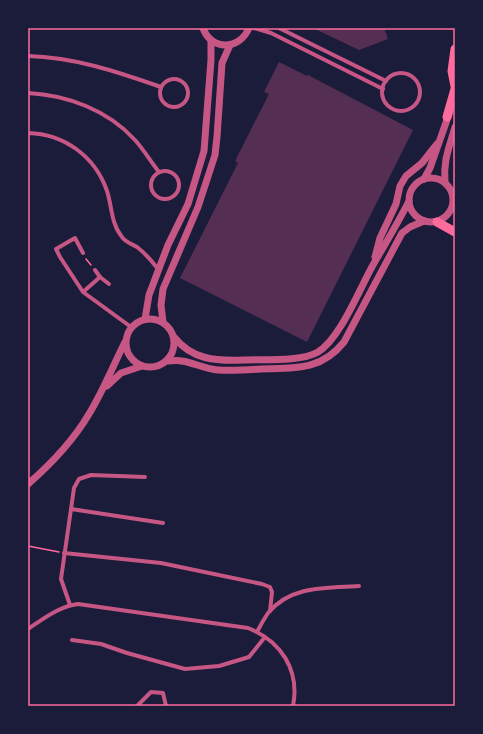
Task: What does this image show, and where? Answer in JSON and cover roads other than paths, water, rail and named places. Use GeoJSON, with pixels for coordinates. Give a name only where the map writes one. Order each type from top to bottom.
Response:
{"type":"FeatureCollection","features":[{"type":"Feature","properties":{"kind":"highway"},"geometry":{"type":"LineString","coordinates":[[455,49],[452,71],[455,86]]}},
{"type":"Feature","properties":{"kind":"highway"},"geometry":{"type":"LineString","coordinates":[[447,117],[455,89]]}},
{"type":"Feature","properties":{"kind":"highway"},"geometry":{"type":"LineString","coordinates":[[437,222],[454,231]]}},
{"type":"Feature","properties":{"kind":"street"},"geometry":{"type":"LineString","coordinates":[[202,29],[211,40],[220,44],[230,45],[242,39],[249,28]]}},
{"type":"Feature","properties":{"kind":"street"},"geometry":{"type":"LineString","coordinates":[[254,28],[271,33],[383,89]]}},
{"type":"Feature","properties":{"kind":"street"},"geometry":{"type":"LineString","coordinates":[[279,28],[386,81]]}},
{"type":"Feature","properties":{"kind":"street"},"geometry":{"type":"LineString","coordinates":[[145,319],[149,295],[158,269],[188,204],[204,151],[211,60],[211,40]]}},
{"type":"Feature","properties":{"kind":"street"},"geometry":{"type":"LineString","coordinates":[[163,322],[161,305],[163,289],[198,207],[215,155],[218,137],[222,63],[230,45]]}},
{"type":"Feature","properties":{"kind":"street"},"geometry":{"type":"LineString","coordinates":[[28,56],[46,57],[95,66],[161,87]]}},
{"type":"Feature","properties":{"kind":"street"},"geometry":{"type":"LineString","coordinates":[[396,74],[408,74],[420,87],[419,98],[413,107],[397,110],[392,108],[385,100],[383,89],[388,78],[396,74]]}},
{"type":"Feature","properties":{"kind":"street"},"geometry":{"type":"LineString","coordinates":[[178,79],[182,81],[188,89],[188,99],[177,108],[168,106],[160,96],[161,87],[168,80],[178,79]]}},
{"type":"Feature","properties":{"kind":"street"},"geometry":{"type":"LineString","coordinates":[[28,94],[54,96],[70,100],[101,114],[125,130],[135,140],[159,172]]}},
{"type":"Feature","properties":{"kind":"street"},"geometry":{"type":"LineString","coordinates":[[424,179],[430,168],[447,117],[455,103]]}},
{"type":"Feature","properties":{"kind":"street"},"geometry":{"type":"LineString","coordinates":[[445,182],[444,168],[455,127]]}},
{"type":"Feature","properties":{"kind":"street"},"geometry":{"type":"LineString","coordinates":[[28,133],[41,133],[57,138],[82,152],[97,172],[106,191],[114,223],[122,238],[145,253],[158,269]]}},
{"type":"Feature","properties":{"kind":"street"},"geometry":{"type":"LineString","coordinates":[[372,265],[380,238],[396,204],[400,186],[406,176],[422,164],[437,144]]}},
{"type":"Feature","properties":{"kind":"street"},"geometry":{"type":"LineString","coordinates":[[159,172],[168,172],[176,177],[178,181],[178,190],[173,197],[169,199],[159,198],[152,192],[152,179],[159,172]]}},
{"type":"Feature","properties":{"kind":"street"},"geometry":{"type":"LineString","coordinates":[[28,484],[60,454],[89,415],[125,342],[128,332],[135,323],[145,319],[157,319],[168,326],[174,337],[187,350],[206,358],[228,361],[300,358],[319,351],[335,336],[372,265],[409,201],[411,190],[414,185],[424,179],[435,178],[445,182],[450,187],[454,201],[449,214],[444,219],[437,222],[431,222],[418,218],[414,214],[409,201]]}},
{"type":"Feature","properties":{"kind":"street"},"geometry":{"type":"LineString","coordinates":[[167,360],[183,361],[218,370],[301,368],[326,359],[339,349],[344,342],[402,233],[410,227],[424,221]]}},
{"type":"Feature","properties":{"kind":"street"},"geometry":{"type":"LineString","coordinates":[[83,253],[75,238],[56,249],[83,292],[131,327]]}},
{"type":"Feature","properties":{"kind":"street"},"geometry":{"type":"LineString","coordinates":[[94,270],[109,284]]}},
{"type":"Feature","properties":{"kind":"street"},"geometry":{"type":"LineString","coordinates":[[83,292],[100,277]]}},
{"type":"Feature","properties":{"kind":"street"},"geometry":{"type":"LineString","coordinates":[[125,342],[126,350],[135,363],[147,367],[158,366],[167,360],[174,350],[174,337]]}},
{"type":"Feature","properties":{"kind":"street"},"geometry":{"type":"LineString","coordinates":[[101,392],[121,373],[142,366]]}},
{"type":"Feature","properties":{"kind":"street"},"geometry":{"type":"LineString","coordinates":[[70,605],[61,578],[74,488],[79,480],[91,475],[145,477]]}},
{"type":"Feature","properties":{"kind":"street"},"geometry":{"type":"LineString","coordinates":[[71,509],[163,523]]}},
{"type":"Feature","properties":{"kind":"street"},"geometry":{"type":"LineString","coordinates":[[64,553],[161,563],[262,584],[270,587],[272,592],[270,611]]}},
{"type":"Feature","properties":{"kind":"street"},"geometry":{"type":"LineString","coordinates":[[257,632],[270,611],[287,597],[297,592],[360,586]]}},
{"type":"Feature","properties":{"kind":"street"},"geometry":{"type":"LineString","coordinates":[[28,629],[58,610],[70,605],[78,604],[248,628],[265,637],[276,646],[286,658],[293,676],[295,696],[293,706]]}},
{"type":"Feature","properties":{"kind":"street"},"geometry":{"type":"LineString","coordinates":[[72,640],[101,644],[185,669],[218,666],[249,657],[265,637]]}},
{"type":"Feature","properties":{"kind":"street"},"geometry":{"type":"LineString","coordinates":[[137,706],[151,692],[163,693],[166,706]]}}]}
